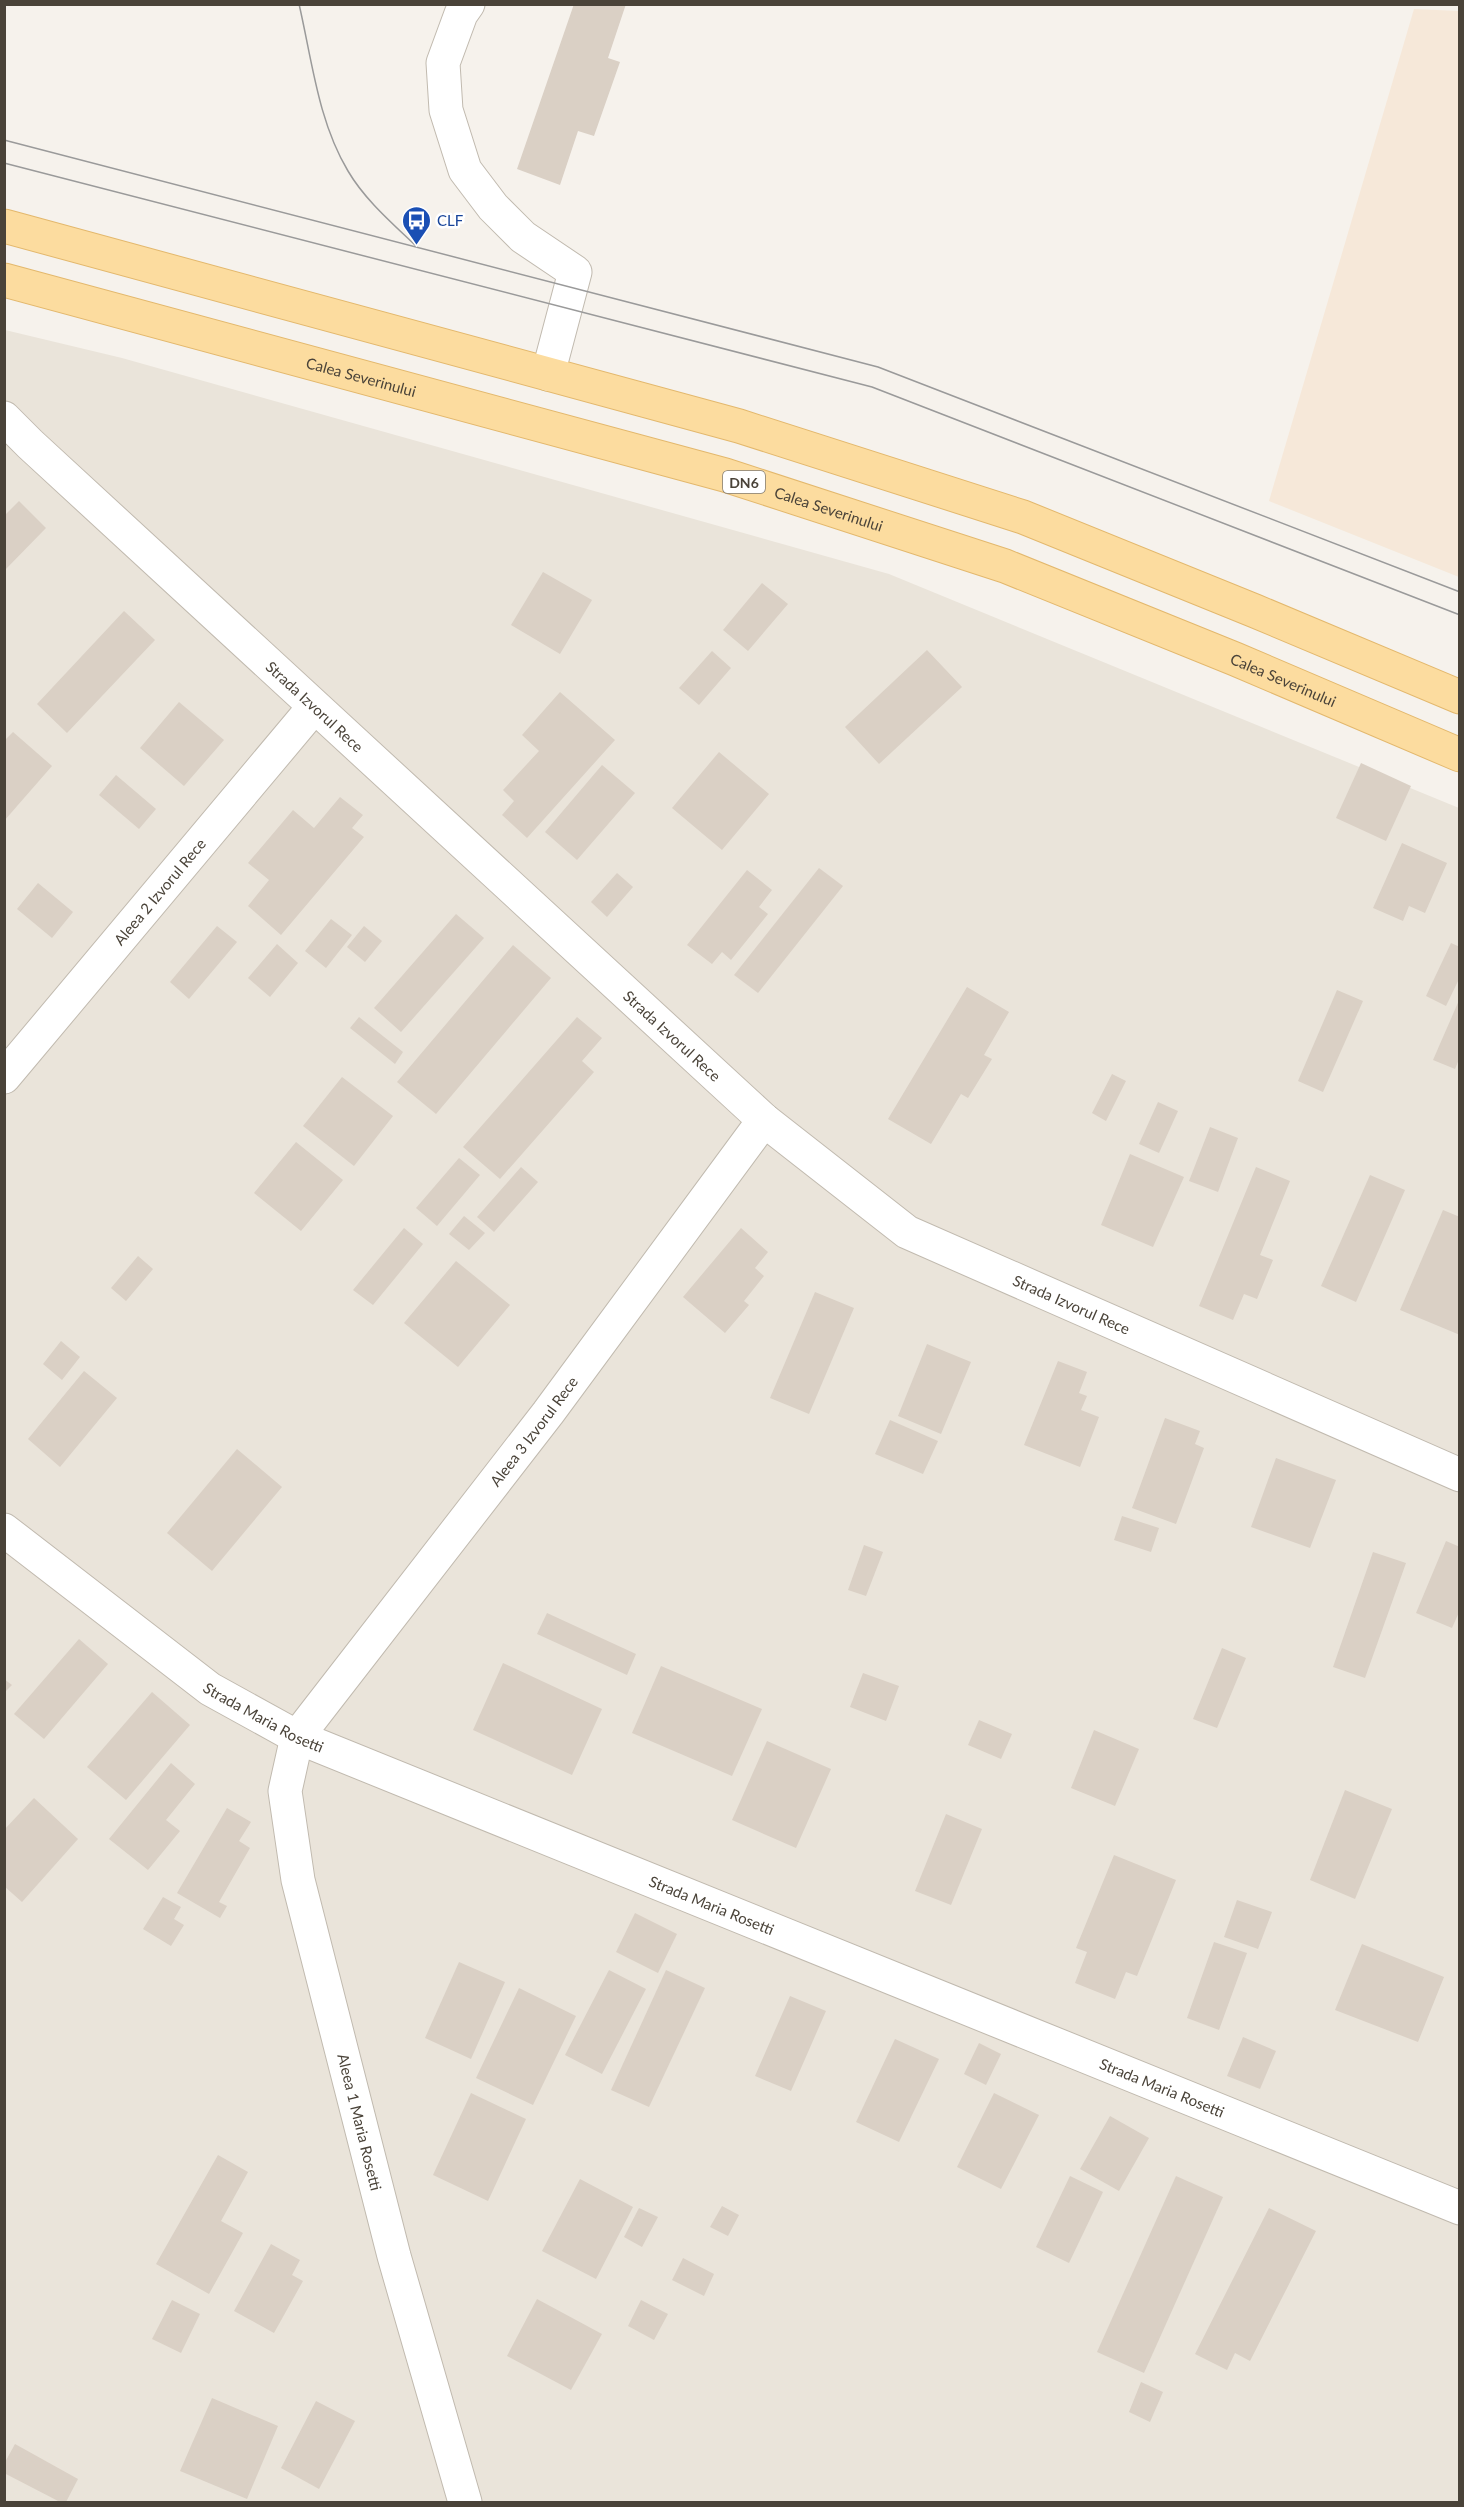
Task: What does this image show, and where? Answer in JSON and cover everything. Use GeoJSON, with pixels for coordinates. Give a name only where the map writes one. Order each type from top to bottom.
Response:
{"type":"FeatureCollection","features":[{"type":"Feature","properties":{"kind":"main road"},"geometry":{"type":"LineString","coordinates":[[4,226],[739,426],[1023,518],[1255,611],[1460,697]]}},
{"type":"Feature","properties":{"kind":"main road","name":"Calea Severinului"},"geometry":{"type":"LineString","coordinates":[[4,280],[725,475],[982,559],[1224,654],[1460,755]]}},
{"type":"Feature","properties":{"kind":"street"},"geometry":{"type":"LineString","coordinates":[[462,8],[443,63],[446,110],[465,170],[493,207],[523,237],[575,273],[548,374]]}},
{"type":"Feature","properties":{"kind":"street","name":"Strada Izvorul Rece"},"geometry":{"type":"LineString","coordinates":[[4,418],[764,1120],[907,1232],[1460,1475]]}},
{"type":"Feature","properties":{"kind":"street","name":"Aleea 2 Izvorul Rece"},"geometry":{"type":"LineString","coordinates":[[4,1077],[314,706]]}},
{"type":"Feature","properties":{"kind":"street","name":"Aleea 3 Izvorul Rece"},"geometry":{"type":"LineString","coordinates":[[297,1737],[548,1413],[764,1120]]}},
{"type":"Feature","properties":{"kind":"street","name":"Strada Maria Rosetti"},"geometry":{"type":"LineString","coordinates":[[4,1530],[210,1689],[297,1737],[1460,2208]]}},
{"type":"Feature","properties":{"kind":"street","name":"Aleea 1 Maria Rosetti"},"geometry":{"type":"LineString","coordinates":[[297,1737],[285,1791],[298,1880],[394,2256],[465,2502]]}},
{"type":"Feature","properties":{"kind":"shaded area"},"geometry":{"type":"Polygon","coordinates":[[[1414,9],[1459,11],[1459,577],[1269,501],[1414,9]]]}},
{"type":"Feature","properties":{"kind":"shaded area"},"geometry":{"type":"Polygon","coordinates":[[[5,330],[122,358],[889,574],[1459,808],[1459,2502],[5,2502],[5,330]]]}},
{"type":"Feature","properties":{"kind":"building"},"geometry":{"type":"Polygon","coordinates":[[[574,4],[626,4],[608,58],[620,62],[594,136],[578,131],[560,185],[517,169],[574,4]]]}},
{"type":"Feature","properties":{"kind":"building"},"geometry":{"type":"Polygon","coordinates":[[[19,501],[46,528],[4,571],[4,516],[19,501]]]}},
{"type":"Feature","properties":{"kind":"building"},"geometry":{"type":"Polygon","coordinates":[[[543,572],[592,600],[560,654],[511,625],[543,572]]]}},
{"type":"Feature","properties":{"kind":"building"},"geometry":{"type":"Polygon","coordinates":[[[762,583],[788,604],[748,651],[723,630],[762,583]]]}},
{"type":"Feature","properties":{"kind":"building"},"geometry":{"type":"Polygon","coordinates":[[[124,611],[155,640],[67,733],[37,704],[124,611]]]}},
{"type":"Feature","properties":{"kind":"building"},"geometry":{"type":"Polygon","coordinates":[[[927,650],[962,687],[879,764],[845,727],[927,650]]]}},
{"type":"Feature","properties":{"kind":"building"},"geometry":{"type":"Polygon","coordinates":[[[712,651],[731,668],[699,705],[679,688],[712,651]]]}},
{"type":"Feature","properties":{"kind":"building"},"geometry":{"type":"Polygon","coordinates":[[[560,692],[615,740],[527,838],[502,815],[514,801],[503,790],[539,751],[522,735],[560,692]]]}},
{"type":"Feature","properties":{"kind":"building"},"geometry":{"type":"Polygon","coordinates":[[[179,702],[224,740],[184,786],[140,748],[179,702]]]}},
{"type":"Feature","properties":{"kind":"building"},"geometry":{"type":"Polygon","coordinates":[[[13,732],[52,766],[4,821],[4,741],[13,732]]]}},
{"type":"Feature","properties":{"kind":"building"},"geometry":{"type":"Polygon","coordinates":[[[719,752],[769,794],[722,850],[672,808],[719,752]]]}},
{"type":"Feature","properties":{"kind":"building"},"geometry":{"type":"Polygon","coordinates":[[[1361,763],[1411,786],[1386,841],[1336,818],[1361,763]]]}},
{"type":"Feature","properties":{"kind":"building"},"geometry":{"type":"Polygon","coordinates":[[[602,765],[635,793],[577,860],[545,832],[602,765]]]}},
{"type":"Feature","properties":{"kind":"building"},"geometry":{"type":"Polygon","coordinates":[[[116,775],[156,809],[139,829],[99,795],[116,775]]]}},
{"type":"Feature","properties":{"kind":"building"},"geometry":{"type":"Polygon","coordinates":[[[340,797],[363,815],[352,828],[364,837],[281,935],[248,906],[269,880],[248,863],[293,810],[314,828],[340,797]]]}},
{"type":"Feature","properties":{"kind":"building"},"geometry":{"type":"Polygon","coordinates":[[[1402,843],[1447,863],[1425,913],[1409,906],[1403,921],[1373,908],[1402,843]]]}},
{"type":"Feature","properties":{"kind":"building"},"geometry":{"type":"Polygon","coordinates":[[[819,868],[843,886],[758,993],[734,975],[819,868]]]}},
{"type":"Feature","properties":{"kind":"building"},"geometry":{"type":"Polygon","coordinates":[[[747,870],[772,890],[759,907],[768,914],[731,960],[722,952],[712,964],[687,945],[747,870]]]}},
{"type":"Feature","properties":{"kind":"building"},"geometry":{"type":"Polygon","coordinates":[[[617,873],[633,887],[607,917],[591,902],[617,873]]]}},
{"type":"Feature","properties":{"kind":"building"},"geometry":{"type":"Polygon","coordinates":[[[38,883],[73,912],[52,938],[17,909],[38,883]]]}},
{"type":"Feature","properties":{"kind":"building"},"geometry":{"type":"Polygon","coordinates":[[[456,914],[484,938],[401,1032],[374,1008],[456,914]]]}},
{"type":"Feature","properties":{"kind":"building"},"geometry":{"type":"Polygon","coordinates":[[[331,919],[352,935],[326,968],[305,951],[331,919]]]}},
{"type":"Feature","properties":{"kind":"building"},"geometry":{"type":"Polygon","coordinates":[[[217,926],[237,942],[189,999],[170,982],[217,926]]]}},
{"type":"Feature","properties":{"kind":"building"},"geometry":{"type":"Polygon","coordinates":[[[364,926],[382,941],[365,962],[347,947],[364,926]]]}},
{"type":"Feature","properties":{"kind":"building"},"geometry":{"type":"Polygon","coordinates":[[[1451,943],[1460,947],[1460,977],[1446,1006],[1426,996],[1451,943]]]}},
{"type":"Feature","properties":{"kind":"building"},"geometry":{"type":"Polygon","coordinates":[[[277,944],[298,963],[270,997],[248,978],[277,944]]]}},
{"type":"Feature","properties":{"kind":"building"},"geometry":{"type":"Polygon","coordinates":[[[513,945],[551,978],[436,1114],[397,1082],[513,945]]]}},
{"type":"Feature","properties":{"kind":"building"},"geometry":{"type":"Polygon","coordinates":[[[967,987],[1009,1012],[984,1055],[992,1059],[968,1098],[961,1094],[931,1144],[888,1119],[967,987]]]}},
{"type":"Feature","properties":{"kind":"building"},"geometry":{"type":"Polygon","coordinates":[[[1337,990],[1363,1001],[1323,1092],[1298,1081],[1337,990]]]}},
{"type":"Feature","properties":{"kind":"building"},"geometry":{"type":"Polygon","coordinates":[[[1460,998],[1460,1057],[1455,1069],[1433,1060],[1460,998]]]}},
{"type":"Feature","properties":{"kind":"building"},"geometry":{"type":"Polygon","coordinates":[[[359,1017],[403,1052],[395,1064],[350,1028],[359,1017]]]}},
{"type":"Feature","properties":{"kind":"building"},"geometry":{"type":"Polygon","coordinates":[[[577,1017],[602,1038],[582,1061],[594,1072],[500,1179],[463,1147],[577,1017]]]}},
{"type":"Feature","properties":{"kind":"building"},"geometry":{"type":"Polygon","coordinates":[[[1112,1074],[1126,1081],[1106,1121],[1092,1113],[1112,1074]]]}},
{"type":"Feature","properties":{"kind":"building"},"geometry":{"type":"Polygon","coordinates":[[[342,1077],[393,1116],[354,1166],[303,1126],[342,1077]]]}},
{"type":"Feature","properties":{"kind":"building"},"geometry":{"type":"Polygon","coordinates":[[[1158,1102],[1178,1111],[1159,1153],[1139,1144],[1158,1102]]]}},
{"type":"Feature","properties":{"kind":"building"},"geometry":{"type":"Polygon","coordinates":[[[1210,1127],[1238,1138],[1218,1192],[1189,1181],[1210,1127]]]}},
{"type":"Feature","properties":{"kind":"building"},"geometry":{"type":"Polygon","coordinates":[[[296,1142],[343,1180],[301,1231],[254,1193],[296,1142]]]}},
{"type":"Feature","properties":{"kind":"building"},"geometry":{"type":"Polygon","coordinates":[[[1130,1154],[1184,1177],[1153,1247],[1101,1225],[1130,1154]]]}},
{"type":"Feature","properties":{"kind":"building"},"geometry":{"type":"Polygon","coordinates":[[[459,1158],[480,1175],[437,1226],[416,1208],[459,1158]]]}},
{"type":"Feature","properties":{"kind":"building"},"geometry":{"type":"Polygon","coordinates":[[[521,1167],[538,1182],[494,1232],[477,1217],[521,1167]]]}},
{"type":"Feature","properties":{"kind":"building"},"geometry":{"type":"Polygon","coordinates":[[[1256,1167],[1290,1181],[1260,1255],[1273,1260],[1257,1299],[1244,1294],[1233,1320],[1199,1306],[1256,1167]]]}},
{"type":"Feature","properties":{"kind":"building"},"geometry":{"type":"Polygon","coordinates":[[[1370,1175],[1405,1190],[1356,1302],[1321,1286],[1370,1175]]]}},
{"type":"Feature","properties":{"kind":"building"},"geometry":{"type":"Polygon","coordinates":[[[1443,1210],[1460,1217],[1460,1335],[1400,1310],[1443,1210]]]}},
{"type":"Feature","properties":{"kind":"building"},"geometry":{"type":"Polygon","coordinates":[[[464,1216],[485,1233],[469,1250],[449,1234],[464,1216]]]}},
{"type":"Feature","properties":{"kind":"building"},"geometry":{"type":"Polygon","coordinates":[[[404,1228],[423,1244],[373,1305],[353,1290],[404,1228]]]}},
{"type":"Feature","properties":{"kind":"building"},"geometry":{"type":"Polygon","coordinates":[[[741,1228],[768,1252],[755,1268],[764,1276],[744,1301],[749,1305],[725,1333],[683,1297],[741,1228]]]}},
{"type":"Feature","properties":{"kind":"building"},"geometry":{"type":"Polygon","coordinates":[[[138,1256],[153,1269],[126,1301],[111,1288],[138,1256]]]}},
{"type":"Feature","properties":{"kind":"building"},"geometry":{"type":"Polygon","coordinates":[[[456,1261],[510,1305],[458,1367],[404,1323],[456,1261]]]}},
{"type":"Feature","properties":{"kind":"building"},"geometry":{"type":"Polygon","coordinates":[[[815,1292],[854,1308],[809,1414],[770,1398],[815,1292]]]}},
{"type":"Feature","properties":{"kind":"building"},"geometry":{"type":"Polygon","coordinates":[[[61,1341],[80,1357],[62,1380],[43,1364],[61,1341]]]}},
{"type":"Feature","properties":{"kind":"building"},"geometry":{"type":"Polygon","coordinates":[[[927,1344],[971,1362],[941,1434],[898,1416],[927,1344]]]}},
{"type":"Feature","properties":{"kind":"building"},"geometry":{"type":"Polygon","coordinates":[[[1058,1361],[1087,1372],[1079,1393],[1087,1396],[1081,1410],[1099,1417],[1080,1467],[1024,1445],[1058,1361]]]}},
{"type":"Feature","properties":{"kind":"building"},"geometry":{"type":"Polygon","coordinates":[[[84,1371],[117,1398],[60,1467],[28,1439],[84,1371]]]}},
{"type":"Feature","properties":{"kind":"building"},"geometry":{"type":"Polygon","coordinates":[[[1165,1418],[1200,1431],[1195,1444],[1204,1448],[1176,1524],[1132,1508],[1165,1418]]]}},
{"type":"Feature","properties":{"kind":"building"},"geometry":{"type":"Polygon","coordinates":[[[890,1420],[938,1441],[923,1474],[875,1454],[890,1420]]]}},
{"type":"Feature","properties":{"kind":"building"},"geometry":{"type":"Polygon","coordinates":[[[237,1449],[282,1487],[212,1571],[167,1533],[237,1449]]]}},
{"type":"Feature","properties":{"kind":"building"},"geometry":{"type":"Polygon","coordinates":[[[1276,1458],[1336,1480],[1310,1548],[1251,1527],[1276,1458]]]}},
{"type":"Feature","properties":{"kind":"building"},"geometry":{"type":"Polygon","coordinates":[[[1122,1516],[1159,1528],[1151,1552],[1114,1540],[1122,1516]]]}},
{"type":"Feature","properties":{"kind":"building"},"geometry":{"type":"Polygon","coordinates":[[[1446,1541],[1460,1547],[1460,1610],[1452,1628],[1416,1613],[1446,1541]]]}},
{"type":"Feature","properties":{"kind":"building"},"geometry":{"type":"Polygon","coordinates":[[[864,1545],[883,1552],[866,1596],[848,1590],[864,1545]]]}},
{"type":"Feature","properties":{"kind":"building"},"geometry":{"type":"Polygon","coordinates":[[[1373,1552],[1406,1563],[1365,1678],[1333,1667],[1373,1552]]]}},
{"type":"Feature","properties":{"kind":"building"},"geometry":{"type":"Polygon","coordinates":[[[547,1613],[636,1654],[627,1675],[537,1634],[547,1613]]]}},
{"type":"Feature","properties":{"kind":"building"},"geometry":{"type":"Polygon","coordinates":[[[79,1639],[108,1664],[44,1739],[14,1714],[79,1639]]]}},
{"type":"Feature","properties":{"kind":"building"},"geometry":{"type":"Polygon","coordinates":[[[1222,1648],[1246,1658],[1217,1728],[1193,1719],[1222,1648]]]}},
{"type":"Feature","properties":{"kind":"building"},"geometry":{"type":"Polygon","coordinates":[[[503,1663],[602,1709],[572,1775],[473,1730],[503,1663]]]}},
{"type":"Feature","properties":{"kind":"building"},"geometry":{"type":"Polygon","coordinates":[[[661,1666],[762,1709],[732,1776],[632,1733],[661,1666]]]}},
{"type":"Feature","properties":{"kind":"building"},"geometry":{"type":"Polygon","coordinates":[[[863,1673],[899,1686],[886,1721],[850,1707],[863,1673]]]}},
{"type":"Feature","properties":{"kind":"building"},"geometry":{"type":"Polygon","coordinates":[[[4,1679],[12,1685],[4,1693],[4,1679]]]}},
{"type":"Feature","properties":{"kind":"building"},"geometry":{"type":"Polygon","coordinates":[[[152,1692],[190,1725],[126,1800],[87,1767],[152,1692]]]}},
{"type":"Feature","properties":{"kind":"building"},"geometry":{"type":"Polygon","coordinates":[[[979,1720],[1012,1734],[1001,1759],[968,1745],[979,1720]]]}},
{"type":"Feature","properties":{"kind":"building"},"geometry":{"type":"Polygon","coordinates":[[[1094,1730],[1139,1749],[1115,1806],[1071,1788],[1094,1730]]]}},
{"type":"Feature","properties":{"kind":"building"},"geometry":{"type":"Polygon","coordinates":[[[767,1741],[831,1769],[796,1848],[732,1820],[767,1741]]]}},
{"type":"Feature","properties":{"kind":"building"},"geometry":{"type":"Polygon","coordinates":[[[171,1763],[195,1784],[166,1820],[180,1831],[148,1870],[109,1839],[171,1763]]]}},
{"type":"Feature","properties":{"kind":"building"},"geometry":{"type":"Polygon","coordinates":[[[1345,1790],[1392,1809],[1355,1899],[1310,1880],[1345,1790]]]}},
{"type":"Feature","properties":{"kind":"building"},"geometry":{"type":"Polygon","coordinates":[[[34,1798],[78,1839],[22,1902],[4,1886],[4,1830],[34,1798]]]}},
{"type":"Feature","properties":{"kind":"building"},"geometry":{"type":"Polygon","coordinates":[[[227,1808],[251,1822],[239,1841],[250,1848],[219,1902],[227,1906],[220,1918],[177,1893],[227,1808]]]}},
{"type":"Feature","properties":{"kind":"building"},"geometry":{"type":"Polygon","coordinates":[[[946,1814],[982,1829],[951,1905],[915,1891],[946,1814]]]}},
{"type":"Feature","properties":{"kind":"building"},"geometry":{"type":"Polygon","coordinates":[[[1114,1855],[1176,1880],[1137,1976],[1126,1972],[1115,1999],[1075,1983],[1087,1952],[1076,1948],[1114,1855]]]}},
{"type":"Feature","properties":{"kind":"building"},"geometry":{"type":"Polygon","coordinates":[[[163,1897],[181,1907],[174,1919],[184,1925],[171,1946],[143,1929],[163,1897]]]}},
{"type":"Feature","properties":{"kind":"building"},"geometry":{"type":"Polygon","coordinates":[[[1237,1900],[1272,1912],[1258,1949],[1224,1937],[1237,1900]]]}},
{"type":"Feature","properties":{"kind":"building"},"geometry":{"type":"Polygon","coordinates":[[[635,1913],[677,1934],[658,1973],[616,1952],[635,1913]]]}},
{"type":"Feature","properties":{"kind":"building"},"geometry":{"type":"Polygon","coordinates":[[[1214,1942],[1247,1953],[1219,2030],[1187,2018],[1214,1942]]]}},
{"type":"Feature","properties":{"kind":"building"},"geometry":{"type":"Polygon","coordinates":[[[1362,1944],[1444,1977],[1418,2042],[1335,2010],[1362,1944]]]}},
{"type":"Feature","properties":{"kind":"building"},"geometry":{"type":"Polygon","coordinates":[[[459,1962],[505,1982],[471,2059],[425,2038],[459,1962]]]}},
{"type":"Feature","properties":{"kind":"building"},"geometry":{"type":"Polygon","coordinates":[[[609,1970],[646,1989],[602,2074],[565,2055],[609,1970]]]}},
{"type":"Feature","properties":{"kind":"building"},"geometry":{"type":"Polygon","coordinates":[[[666,1970],[705,1988],[649,2107],[611,2090],[666,1970]]]}},
{"type":"Feature","properties":{"kind":"building"},"geometry":{"type":"Polygon","coordinates":[[[519,1988],[576,2016],[533,2105],[476,2078],[519,1988]]]}},
{"type":"Feature","properties":{"kind":"building"},"geometry":{"type":"Polygon","coordinates":[[[790,1996],[826,2011],[791,2091],[755,2076],[790,1996]]]}},
{"type":"Feature","properties":{"kind":"building"},"geometry":{"type":"Polygon","coordinates":[[[1243,2037],[1276,2051],[1260,2089],[1227,2076],[1243,2037]]]}},
{"type":"Feature","properties":{"kind":"building"},"geometry":{"type":"Polygon","coordinates":[[[895,2039],[939,2059],[899,2142],[856,2122],[895,2039]]]}},
{"type":"Feature","properties":{"kind":"building"},"geometry":{"type":"Polygon","coordinates":[[[979,2043],[1001,2054],[986,2085],[964,2074],[979,2043]]]}},
{"type":"Feature","properties":{"kind":"building"},"geometry":{"type":"Polygon","coordinates":[[[471,2093],[526,2119],[488,2201],[433,2175],[471,2093]]]}},
{"type":"Feature","properties":{"kind":"building"},"geometry":{"type":"Polygon","coordinates":[[[994,2093],[1039,2115],[1001,2189],[957,2167],[994,2093]]]}},
{"type":"Feature","properties":{"kind":"building"},"geometry":{"type":"Polygon","coordinates":[[[1110,2116],[1149,2138],[1119,2191],[1080,2169],[1110,2116]]]}},
{"type":"Feature","properties":{"kind":"building"},"geometry":{"type":"Polygon","coordinates":[[[218,2155],[248,2172],[221,2221],[243,2233],[209,2294],[156,2264],[218,2155]]]}},
{"type":"Feature","properties":{"kind":"building"},"geometry":{"type":"Polygon","coordinates":[[[1070,2176],[1103,2192],[1069,2263],[1036,2247],[1070,2176]]]}},
{"type":"Feature","properties":{"kind":"building"},"geometry":{"type":"Polygon","coordinates":[[[1176,2176],[1223,2197],[1144,2373],[1097,2352],[1176,2176]]]}},
{"type":"Feature","properties":{"kind":"building"},"geometry":{"type":"Polygon","coordinates":[[[580,2179],[633,2207],[596,2279],[542,2251],[580,2179]]]}},
{"type":"Feature","properties":{"kind":"building"},"geometry":{"type":"Polygon","coordinates":[[[722,2206],[739,2215],[728,2236],[710,2227],[722,2206]]]}},
{"type":"Feature","properties":{"kind":"building"},"geometry":{"type":"Polygon","coordinates":[[[639,2208],[658,2217],[642,2247],[624,2237],[639,2208]]]}},
{"type":"Feature","properties":{"kind":"building"},"geometry":{"type":"Polygon","coordinates":[[[1269,2208],[1316,2231],[1250,2361],[1235,2353],[1227,2370],[1195,2354],[1269,2208]]]}},
{"type":"Feature","properties":{"kind":"building"},"geometry":{"type":"Polygon","coordinates":[[[271,2244],[300,2260],[292,2275],[303,2281],[274,2333],[234,2311],[271,2244]]]}},
{"type":"Feature","properties":{"kind":"building"},"geometry":{"type":"Polygon","coordinates":[[[683,2258],[714,2274],[704,2296],[672,2280],[683,2258]]]}},
{"type":"Feature","properties":{"kind":"building"},"geometry":{"type":"Polygon","coordinates":[[[537,2299],[602,2334],[571,2390],[507,2356],[537,2299]]]}},
{"type":"Feature","properties":{"kind":"building"},"geometry":{"type":"Polygon","coordinates":[[[172,2300],[200,2314],[181,2353],[152,2339],[172,2300]]]}},
{"type":"Feature","properties":{"kind":"building"},"geometry":{"type":"Polygon","coordinates":[[[641,2300],[668,2314],[654,2340],[628,2326],[641,2300]]]}},
{"type":"Feature","properties":{"kind":"building"},"geometry":{"type":"Polygon","coordinates":[[[1141,2382],[1163,2392],[1150,2422],[1129,2412],[1141,2382]]]}},
{"type":"Feature","properties":{"kind":"building"},"geometry":{"type":"Polygon","coordinates":[[[212,2398],[278,2426],[247,2499],[180,2471],[212,2398]]]}},
{"type":"Feature","properties":{"kind":"building"},"geometry":{"type":"Polygon","coordinates":[[[316,2401],[355,2421],[319,2489],[281,2468],[316,2401]]]}},
{"type":"Feature","properties":{"kind":"building"},"geometry":{"type":"Polygon","coordinates":[[[15,2444],[78,2479],[66,2502],[60,2502],[4,2473],[4,2464],[15,2444]]]}},
{"type":"Feature","properties":{"kind":"tram line"},"geometry":{"type":"LineString","coordinates":[[299,4],[317,90],[338,152],[362,192],[416,246]]}},
{"type":"Feature","properties":{"kind":"tram line"},"geometry":{"type":"LineString","coordinates":[[4,140],[878,367],[1460,592]]}},
{"type":"Feature","properties":{"kind":"tram line"},"geometry":{"type":"LineString","coordinates":[[4,163],[872,387],[1460,615]]}},
{"type":"Feature","properties":{"kind":"place","name":"CLF"},"geometry":{"type":"Point","coordinates":[416,246]}}]}
